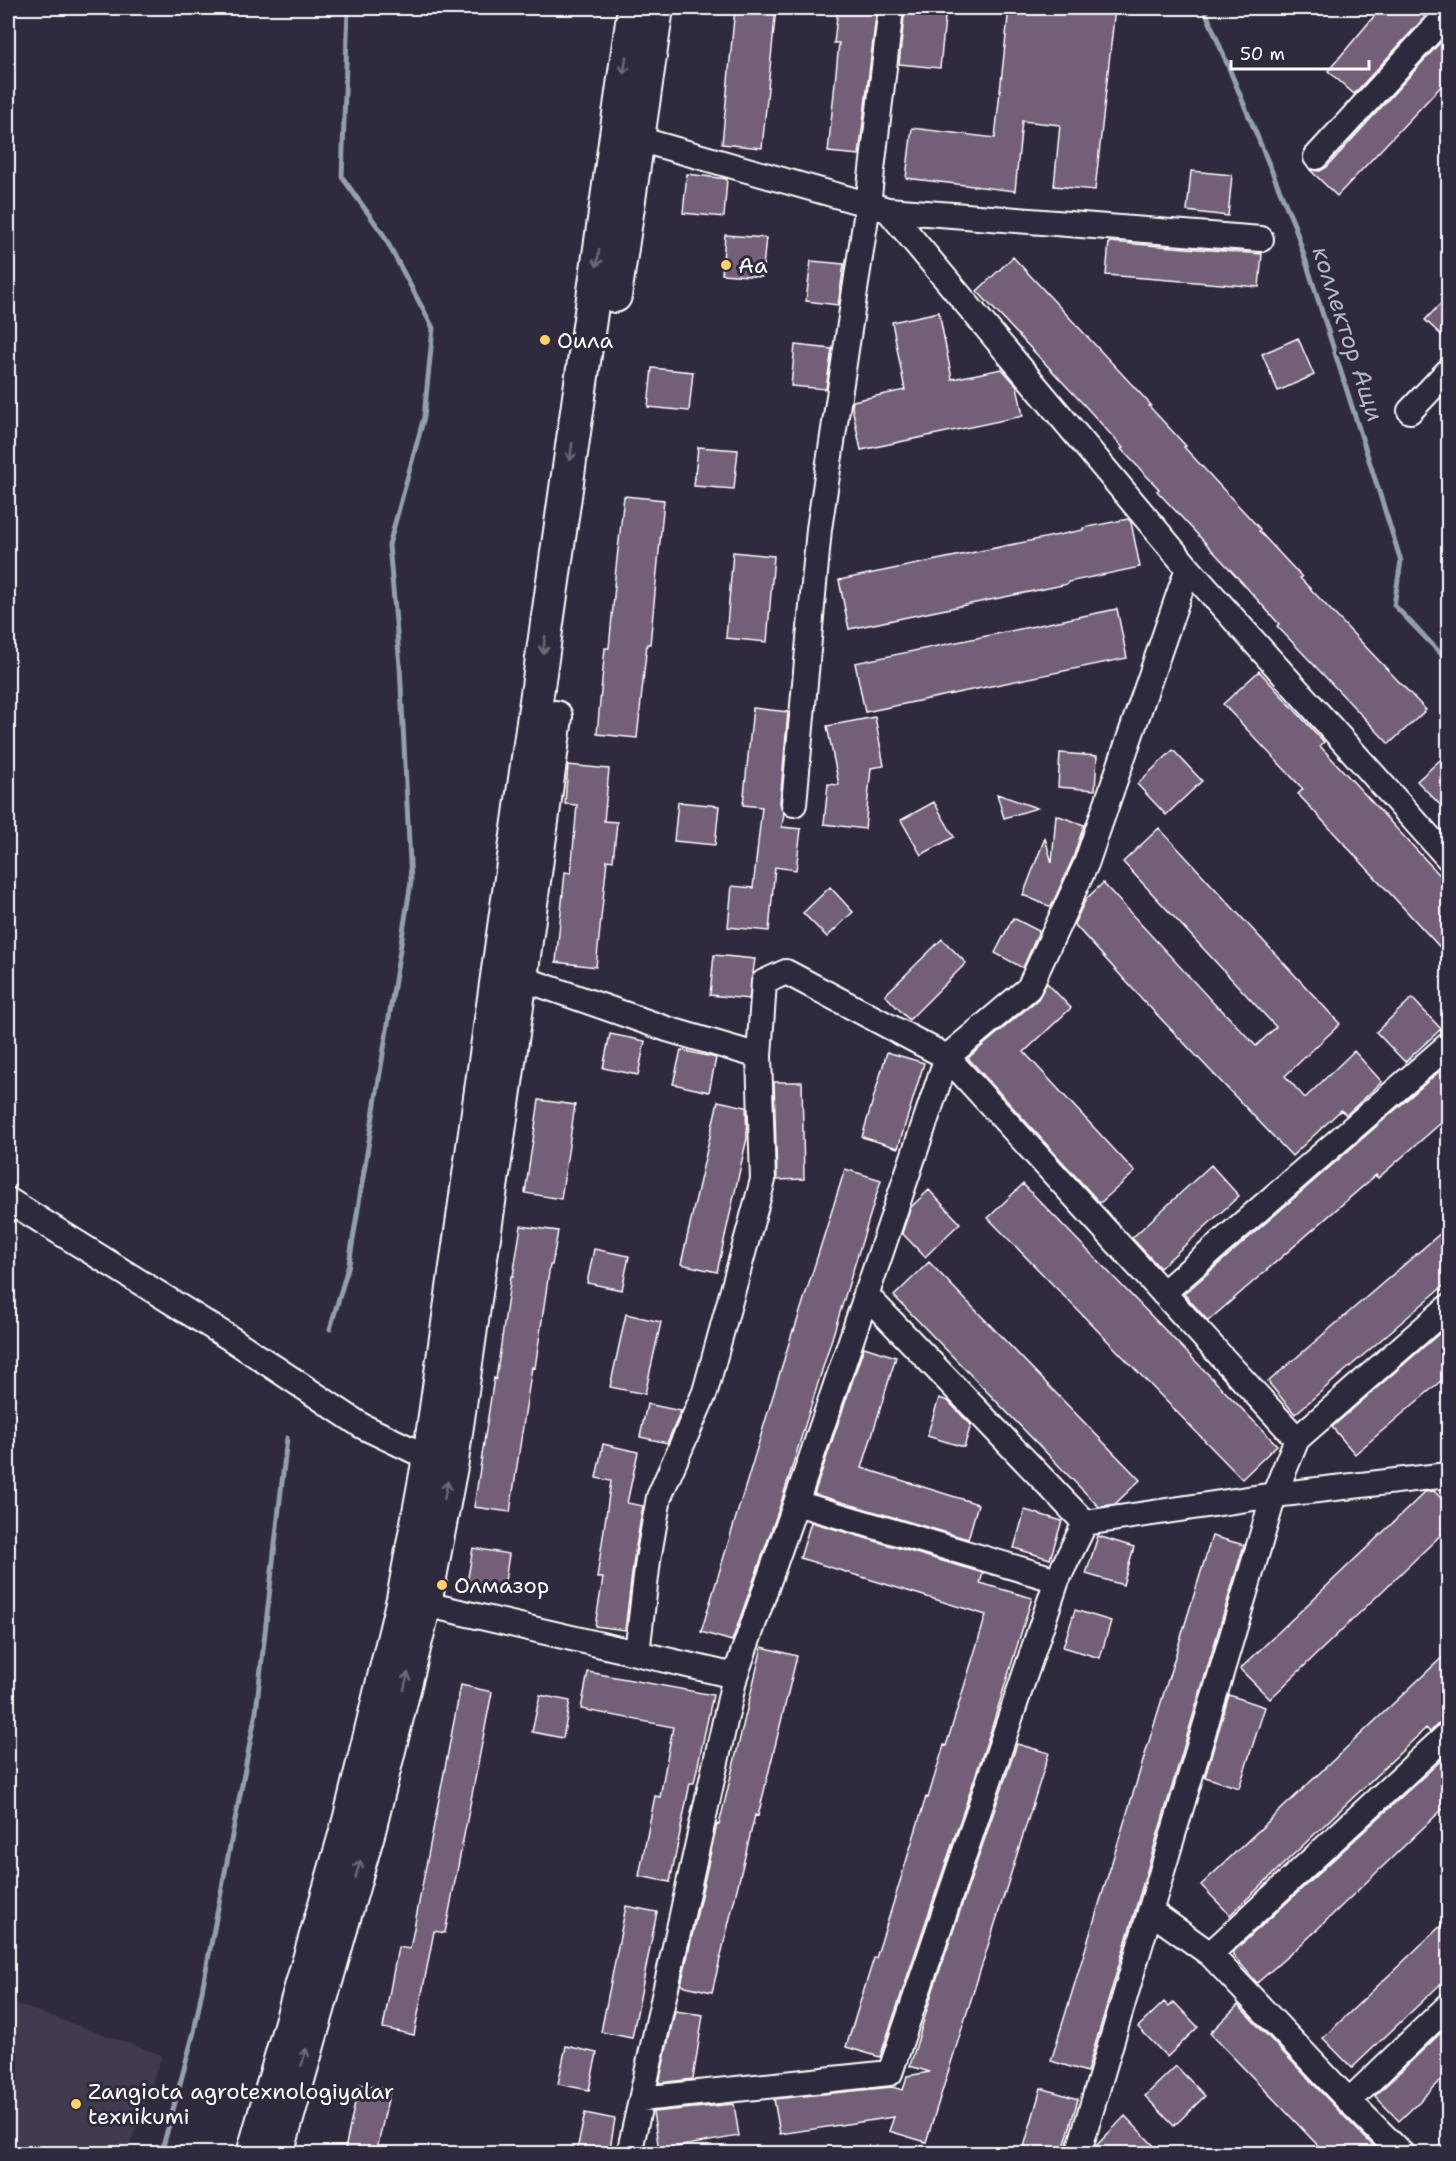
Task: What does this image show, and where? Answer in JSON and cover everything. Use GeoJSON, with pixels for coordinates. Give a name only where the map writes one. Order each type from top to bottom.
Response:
{"type":"FeatureCollection","features":[{"type":"Feature","properties":{"kind":"main road"},"geometry":{"type":"LineString","coordinates":[[253,2154],[349,1821],[403,1599],[429,1458],[634,8]]}},
{"type":"Feature","properties":{"kind":"main road"},"geometry":{"type":"LineString","coordinates":[[277,2154],[370,1827],[425,1604],[452,1461],[657,8]]}},
{"type":"Feature","properties":{"kind":"street"},"geometry":{"type":"LineString","coordinates":[[794,804],[819,529],[878,207],[891,8]]}},
{"type":"Feature","properties":{"kind":"street"},"geometry":{"type":"LineString","coordinates":[[1316,157],[1449,13]]}},
{"type":"Feature","properties":{"kind":"street"},"geometry":{"type":"LineString","coordinates":[[638,139],[878,207],[1262,240]]}},
{"type":"Feature","properties":{"kind":"street"},"geometry":{"type":"LineString","coordinates":[[878,207],[1188,568],[1449,858]]}},
{"type":"Feature","properties":{"kind":"street"},"geometry":{"type":"LineString","coordinates":[[1410,411],[1449,371]]}},
{"type":"Feature","properties":{"kind":"street"},"geometry":{"type":"LineString","coordinates":[[629,2154],[735,1676],[947,1057],[1029,988],[1086,864],[1188,568]]}},
{"type":"Feature","properties":{"kind":"street"},"geometry":{"type":"LineString","coordinates":[[637,1653],[648,1560],[659,1497],[705,1392],[763,1180],[759,1056],[764,982],[786,972],[947,1057],[1297,1439]]}},
{"type":"Feature","properties":{"kind":"street"},"geometry":{"type":"LineString","coordinates":[[521,978],[667,1029],[759,1056]]}},
{"type":"Feature","properties":{"kind":"street"},"geometry":{"type":"LineString","coordinates":[[1162,1293],[1449,1045]]}},
{"type":"Feature","properties":{"kind":"street"},"geometry":{"type":"LineString","coordinates":[[8,1200],[233,1340],[362,1426],[429,1458]]}},
{"type":"Feature","properties":{"kind":"street"},"geometry":{"type":"LineString","coordinates":[[865,1294],[1085,1522]]}},
{"type":"Feature","properties":{"kind":"street"},"geometry":{"type":"LineString","coordinates":[[1078,2154],[1274,1495],[1297,1439],[1449,1307]]}},
{"type":"Feature","properties":{"kind":"street"},"geometry":{"type":"LineString","coordinates":[[1085,1522],[1274,1495],[1449,1474]]}},
{"type":"Feature","properties":{"kind":"street"},"geometry":{"type":"LineString","coordinates":[[796,1503],[1057,1580]]}},
{"type":"Feature","properties":{"kind":"street"},"geometry":{"type":"LineString","coordinates":[[641,2099],[890,2073],[1057,1580],[1085,1522]]}},
{"type":"Feature","properties":{"kind":"street"},"geometry":{"type":"LineString","coordinates":[[425,1604],[735,1676]]}},
{"type":"Feature","properties":{"kind":"street"},"geometry":{"type":"LineString","coordinates":[[1210,1954],[1449,1734]]}},
{"type":"Feature","properties":{"kind":"street"},"geometry":{"type":"LineString","coordinates":[[1150,1911],[1210,1954],[1402,2154]]}},
{"type":"Feature","properties":{"kind":"street"},"geometry":{"type":"LineString","coordinates":[[1349,2101],[1449,2006]]}},
{"type":"Feature","properties":{"kind":"shaded area","name":"Zangiota agrotexnologiyalar texnikumi"},"geometry":{"type":"Polygon","coordinates":[[[8,2001],[162,2055],[127,2153],[8,2153],[8,2001]]]}},
{"type":"Feature","properties":{"kind":"building"},"geometry":{"type":"Polygon","coordinates":[[[735,8],[776,8],[762,148],[722,144],[735,8]]]}},
{"type":"Feature","properties":{"kind":"building"},"geometry":{"type":"Polygon","coordinates":[[[838,8],[877,8],[859,155],[828,152],[839,43],[834,43],[838,8]]]}},
{"type":"Feature","properties":{"kind":"building"},"geometry":{"type":"Polygon","coordinates":[[[905,8],[946,8],[940,68],[899,64],[905,8]]]}},
{"type":"Feature","properties":{"kind":"building"},"geometry":{"type":"Polygon","coordinates":[[[1009,8],[1115,8],[1095,190],[1054,186],[1060,125],[1022,121],[1015,191],[906,178],[912,128],[995,138],[1009,8]]]}},
{"type":"Feature","properties":{"kind":"building"},"geometry":{"type":"Polygon","coordinates":[[[1381,8],[1414,8],[1425,17],[1354,94],[1328,71],[1381,8]]]}},
{"type":"Feature","properties":{"kind":"building"},"geometry":{"type":"Polygon","coordinates":[[[1447,35],[1449,78],[1337,196],[1310,170],[1320,171],[1327,167],[1447,35]]]}},
{"type":"Feature","properties":{"kind":"building"},"geometry":{"type":"Polygon","coordinates":[[[1191,171],[1232,175],[1228,216],[1187,211],[1191,171]]]}},
{"type":"Feature","properties":{"kind":"building"},"geometry":{"type":"Polygon","coordinates":[[[687,174],[727,179],[724,217],[683,213],[687,174]]]}},
{"type":"Feature","properties":{"kind":"building"},"geometry":{"type":"Polygon","coordinates":[[[725,235],[766,238],[762,277],[722,274],[725,235]]]}},
{"type":"Feature","properties":{"kind":"building"},"geometry":{"type":"Polygon","coordinates":[[[1109,242],[1262,254],[1259,287],[1106,275],[1109,242]]]}},
{"type":"Feature","properties":{"kind":"building"},"geometry":{"type":"Polygon","coordinates":[[[1013,257],[1151,405],[1149,406],[1186,446],[1184,447],[1260,529],[1259,531],[1302,577],[1300,578],[1426,710],[1389,744],[1277,626],[1279,624],[1157,491],[1159,489],[1121,449],[1123,448],[977,291],[1013,257]]]}},
{"type":"Feature","properties":{"kind":"building"},"geometry":{"type":"Polygon","coordinates":[[[811,261],[844,264],[838,305],[806,301],[811,261]]]}},
{"type":"Feature","properties":{"kind":"building"},"geometry":{"type":"Polygon","coordinates":[[[1449,295],[1449,342],[1425,320],[1449,295]]]}},
{"type":"Feature","properties":{"kind":"building"},"geometry":{"type":"Polygon","coordinates":[[[939,312],[952,379],[1002,369],[1017,386],[1023,416],[861,450],[852,407],[853,401],[905,390],[892,322],[939,312]]]}},
{"type":"Feature","properties":{"kind":"building"},"geometry":{"type":"Polygon","coordinates":[[[1298,338],[1314,375],[1278,391],[1262,354],[1298,338]]]}},
{"type":"Feature","properties":{"kind":"building"},"geometry":{"type":"Polygon","coordinates":[[[795,345],[832,349],[826,389],[791,386],[795,345]]]}},
{"type":"Feature","properties":{"kind":"building"},"geometry":{"type":"Polygon","coordinates":[[[652,368],[693,372],[689,411],[648,407],[652,368]]]}},
{"type":"Feature","properties":{"kind":"building"},"geometry":{"type":"Polygon","coordinates":[[[698,447],[738,450],[734,489],[694,486],[698,447]]]}},
{"type":"Feature","properties":{"kind":"building"},"geometry":{"type":"Polygon","coordinates":[[[624,496],[664,500],[650,644],[647,644],[637,738],[597,734],[605,648],[609,648],[624,496]]]}},
{"type":"Feature","properties":{"kind":"building"},"geometry":{"type":"Polygon","coordinates":[[[1128,519],[1131,522],[1140,567],[849,629],[839,580],[1128,519]]]}},
{"type":"Feature","properties":{"kind":"building"},"geometry":{"type":"Polygon","coordinates":[[[733,552],[774,556],[767,642],[726,638],[733,552]]]}},
{"type":"Feature","properties":{"kind":"building"},"geometry":{"type":"Polygon","coordinates":[[[1117,609],[1127,658],[865,712],[855,663],[1117,609]]]}},
{"type":"Feature","properties":{"kind":"building"},"geometry":{"type":"Polygon","coordinates":[[[1259,671],[1324,742],[1320,746],[1449,885],[1449,957],[1298,794],[1303,789],[1223,704],[1259,671]]]}},
{"type":"Feature","properties":{"kind":"building"},"geometry":{"type":"Polygon","coordinates":[[[753,708],[788,712],[780,803],[784,813],[782,827],[801,829],[796,870],[775,867],[769,931],[728,927],[732,886],[753,888],[762,807],[743,805],[753,708]]]}},
{"type":"Feature","properties":{"kind":"building"},"geometry":{"type":"Polygon","coordinates":[[[875,717],[884,766],[871,768],[865,829],[824,824],[828,784],[839,785],[827,726],[875,717]]]}},
{"type":"Feature","properties":{"kind":"building"},"geometry":{"type":"Polygon","coordinates":[[[1173,750],[1202,781],[1166,815],[1137,784],[1173,750]]]}},
{"type":"Feature","properties":{"kind":"building"},"geometry":{"type":"Polygon","coordinates":[[[1449,752],[1449,814],[1417,781],[1449,752]]]}},
{"type":"Feature","properties":{"kind":"building"},"geometry":{"type":"Polygon","coordinates":[[[1060,753],[1097,756],[1095,790],[1058,787],[1060,753]]]}},
{"type":"Feature","properties":{"kind":"building"},"geometry":{"type":"Polygon","coordinates":[[[568,765],[609,769],[604,821],[617,822],[613,861],[607,860],[596,967],[556,962],[565,872],[571,873],[577,805],[565,804],[568,765]]]}},
{"type":"Feature","properties":{"kind":"building"},"geometry":{"type":"Polygon","coordinates":[[[997,794],[1037,808],[1004,818],[997,794]]]}},
{"type":"Feature","properties":{"kind":"building"},"geometry":{"type":"Polygon","coordinates":[[[678,802],[719,806],[715,845],[674,841],[678,802]]]}},
{"type":"Feature","properties":{"kind":"building"},"geometry":{"type":"Polygon","coordinates":[[[934,802],[954,837],[921,855],[901,820],[934,802]]]}},
{"type":"Feature","properties":{"kind":"building"},"geometry":{"type":"Polygon","coordinates":[[[1056,815],[1084,825],[1073,858],[1051,907],[1023,895],[1045,838],[1052,863],[1056,815]]]}},
{"type":"Feature","properties":{"kind":"building"},"geometry":{"type":"Polygon","coordinates":[[[1159,828],[1340,1024],[1285,1076],[1305,1098],[1354,1051],[1382,1082],[1346,1115],[1341,1110],[1292,1156],[1142,999],[1074,924],[1086,899],[1103,883],[1256,1046],[1276,1027],[1123,862],[1159,828]]]}},
{"type":"Feature","properties":{"kind":"building"},"geometry":{"type":"Polygon","coordinates":[[[830,887],[853,912],[827,937],[803,913],[830,887]]]}},
{"type":"Feature","properties":{"kind":"building"},"geometry":{"type":"Polygon","coordinates":[[[1013,918],[1039,931],[1023,968],[995,953],[1013,918]]]}},
{"type":"Feature","properties":{"kind":"building"},"geometry":{"type":"Polygon","coordinates":[[[942,939],[966,963],[909,1020],[885,995],[942,939]]]}},
{"type":"Feature","properties":{"kind":"building"},"geometry":{"type":"Polygon","coordinates":[[[714,955],[755,959],[749,999],[710,995],[714,955]]]}},
{"type":"Feature","properties":{"kind":"building"},"geometry":{"type":"Polygon","coordinates":[[[1047,983],[1071,1008],[1024,1052],[1135,1172],[1100,1203],[968,1058],[1038,999],[1047,983]]]}},
{"type":"Feature","properties":{"kind":"building"},"geometry":{"type":"Polygon","coordinates":[[[1412,998],[1441,1029],[1405,1062],[1376,1032],[1412,998]]]}},
{"type":"Feature","properties":{"kind":"building"},"geometry":{"type":"Polygon","coordinates":[[[610,1034],[645,1041],[638,1075],[603,1068],[610,1034]]]}},
{"type":"Feature","properties":{"kind":"building"},"geometry":{"type":"Polygon","coordinates":[[[681,1050],[716,1058],[709,1092],[673,1084],[681,1050]]]}},
{"type":"Feature","properties":{"kind":"building"},"geometry":{"type":"Polygon","coordinates":[[[887,1052],[924,1063],[898,1148],[862,1137],[887,1052]]]}},
{"type":"Feature","properties":{"kind":"building"},"geometry":{"type":"Polygon","coordinates":[[[1449,1063],[1449,1116],[1378,1178],[1376,1175],[1208,1321],[1184,1294],[1449,1063]]]}},
{"type":"Feature","properties":{"kind":"building"},"geometry":{"type":"Polygon","coordinates":[[[774,1082],[802,1082],[804,1179],[777,1180],[774,1082]]]}},
{"type":"Feature","properties":{"kind":"building"},"geometry":{"type":"Polygon","coordinates":[[[539,1100],[575,1105],[561,1199],[525,1193],[539,1100]]]}},
{"type":"Feature","properties":{"kind":"building"},"geometry":{"type":"Polygon","coordinates":[[[718,1101],[746,1107],[747,1138],[717,1272],[681,1264],[718,1101]]]}},
{"type":"Feature","properties":{"kind":"building"},"geometry":{"type":"Polygon","coordinates":[[[1211,1165],[1239,1196],[1160,1268],[1132,1238],[1211,1165]]]}},
{"type":"Feature","properties":{"kind":"building"},"geometry":{"type":"Polygon","coordinates":[[[845,1169],[881,1180],[780,1506],[732,1641],[701,1632],[793,1330],[845,1169]]]}},
{"type":"Feature","properties":{"kind":"building"},"geometry":{"type":"Polygon","coordinates":[[[1023,1184],[1277,1445],[1242,1479],[988,1218],[1023,1184]]]}},
{"type":"Feature","properties":{"kind":"building"},"geometry":{"type":"Polygon","coordinates":[[[929,1190],[960,1223],[925,1257],[902,1233],[911,1207],[929,1190]]]}},
{"type":"Feature","properties":{"kind":"building"},"geometry":{"type":"Polygon","coordinates":[[[521,1226],[558,1231],[552,1265],[550,1265],[535,1368],[532,1367],[510,1512],[474,1507],[521,1226]]]}},
{"type":"Feature","properties":{"kind":"building"},"geometry":{"type":"Polygon","coordinates":[[[1449,1226],[1448,1282],[1295,1414],[1268,1382],[1449,1226]]]}},
{"type":"Feature","properties":{"kind":"building"},"geometry":{"type":"Polygon","coordinates":[[[594,1249],[629,1256],[622,1290],[587,1283],[594,1249]]]}},
{"type":"Feature","properties":{"kind":"building"},"geometry":{"type":"Polygon","coordinates":[[[929,1262],[1140,1480],[1115,1504],[1099,1507],[894,1296],[929,1262]]]}},
{"type":"Feature","properties":{"kind":"building"},"geometry":{"type":"Polygon","coordinates":[[[626,1314],[661,1322],[645,1394],[610,1387],[626,1314]]]}},
{"type":"Feature","properties":{"kind":"building"},"geometry":{"type":"Polygon","coordinates":[[[1449,1325],[1449,1374],[1355,1454],[1332,1427],[1449,1325]]]}},
{"type":"Feature","properties":{"kind":"building"},"geometry":{"type":"Polygon","coordinates":[[[864,1347],[896,1357],[862,1468],[978,1504],[968,1539],[814,1494],[864,1347]]]}},
{"type":"Feature","properties":{"kind":"building"},"geometry":{"type":"Polygon","coordinates":[[[939,1398],[948,1401],[971,1425],[964,1447],[927,1436],[939,1398]]]}},
{"type":"Feature","properties":{"kind":"building"},"geometry":{"type":"Polygon","coordinates":[[[647,1404],[681,1411],[667,1443],[640,1437],[647,1404]]]}},
{"type":"Feature","properties":{"kind":"building"},"geometry":{"type":"Polygon","coordinates":[[[603,1444],[638,1452],[627,1503],[643,1506],[625,1630],[595,1626],[603,1578],[597,1578],[611,1481],[596,1478],[603,1444]]]}},
{"type":"Feature","properties":{"kind":"building"},"geometry":{"type":"Polygon","coordinates":[[[1434,1491],[1449,1506],[1449,1527],[1270,1699],[1240,1669],[1425,1492],[1434,1491]]]}},
{"type":"Feature","properties":{"kind":"building"},"geometry":{"type":"Polygon","coordinates":[[[1025,1510],[1062,1521],[1050,1559],[1014,1548],[1025,1510]]]}},
{"type":"Feature","properties":{"kind":"building"},"geometry":{"type":"Polygon","coordinates":[[[811,1522],[983,1573],[980,1583],[1032,1598],[991,1730],[880,2057],[846,2047],[926,1797],[928,1798],[944,1745],[946,1746],[986,1615],[800,1558],[811,1522]]]}},
{"type":"Feature","properties":{"kind":"building"},"geometry":{"type":"Polygon","coordinates":[[[1098,1536],[1134,1547],[1123,1585],[1086,1574],[1098,1536]]]}},
{"type":"Feature","properties":{"kind":"building"},"geometry":{"type":"Polygon","coordinates":[[[1212,1536],[1244,1545],[1087,2072],[1051,2061],[1212,1536]]]}},
{"type":"Feature","properties":{"kind":"building"},"geometry":{"type":"Polygon","coordinates":[[[473,1548],[509,1554],[504,1588],[467,1583],[473,1548]]]}},
{"type":"Feature","properties":{"kind":"building"},"geometry":{"type":"Polygon","coordinates":[[[1075,1610],[1111,1621],[1100,1658],[1063,1647],[1075,1610]]]}},
{"type":"Feature","properties":{"kind":"building"},"geometry":{"type":"Polygon","coordinates":[[[762,1647],[797,1656],[712,1992],[681,1985],[717,1824],[719,1825],[762,1647]]]}},
{"type":"Feature","properties":{"kind":"building"},"geometry":{"type":"Polygon","coordinates":[[[1449,1651],[1449,1720],[1439,1723],[1430,1732],[1426,1728],[1230,1915],[1201,1885],[1449,1651]]]}},
{"type":"Feature","properties":{"kind":"building"},"geometry":{"type":"Polygon","coordinates":[[[588,1672],[713,1695],[694,1783],[690,1783],[670,1882],[639,1876],[655,1796],[660,1797],[673,1727],[581,1709],[588,1672]]]}},
{"type":"Feature","properties":{"kind":"building"},"geometry":{"type":"Polygon","coordinates":[[[461,1685],[492,1692],[445,1933],[434,1931],[414,2035],[383,2028],[398,1947],[410,1949],[461,1685]]]}},
{"type":"Feature","properties":{"kind":"building"},"geometry":{"type":"Polygon","coordinates":[[[540,1695],[570,1701],[563,1738],[532,1732],[540,1695]]]}},
{"type":"Feature","properties":{"kind":"building"},"geometry":{"type":"Polygon","coordinates":[[[1229,1695],[1265,1707],[1239,1788],[1205,1777],[1229,1695]]]}},
{"type":"Feature","properties":{"kind":"building"},"geometry":{"type":"Polygon","coordinates":[[[1017,1744],[1049,1753],[926,2142],[889,2131],[894,2117],[780,2134],[774,2099],[892,2087],[903,2090],[907,2076],[930,2072],[910,2066],[933,1990],[1017,1744]]]}},
{"type":"Feature","properties":{"kind":"building"},"geometry":{"type":"Polygon","coordinates":[[[1449,1753],[1449,1803],[1306,1940],[1257,1983],[1233,1955],[1233,1952],[1449,1753]]]}},
{"type":"Feature","properties":{"kind":"building"},"geometry":{"type":"Polygon","coordinates":[[[626,1906],[657,1912],[632,2038],[601,2032],[626,1906]]]}},
{"type":"Feature","properties":{"kind":"building"},"geometry":{"type":"Polygon","coordinates":[[[1449,1918],[1449,1976],[1352,2068],[1323,2038],[1449,1918]]]}},
{"type":"Feature","properties":{"kind":"building"},"geometry":{"type":"Polygon","coordinates":[[[1164,2002],[1169,2007],[1174,2002],[1198,2027],[1167,2057],[1138,2027],[1164,2002]]]}},
{"type":"Feature","properties":{"kind":"building"},"geometry":{"type":"Polygon","coordinates":[[[1238,2005],[1381,2154],[1326,2154],[1210,2033],[1238,2005]]]}},
{"type":"Feature","properties":{"kind":"building"},"geometry":{"type":"Polygon","coordinates":[[[675,2011],[703,2015],[693,2079],[659,2083],[675,2011]]]}},
{"type":"Feature","properties":{"kind":"building"},"geometry":{"type":"Polygon","coordinates":[[[1449,2025],[1449,2073],[1399,2121],[1375,2096],[1449,2025]]]}},
{"type":"Feature","properties":{"kind":"building"},"geometry":{"type":"Polygon","coordinates":[[[566,2046],[597,2053],[589,2090],[558,2084],[566,2046]]]}},
{"type":"Feature","properties":{"kind":"building"},"geometry":{"type":"Polygon","coordinates":[[[1176,2066],[1205,2096],[1174,2126],[1145,2096],[1176,2066]]]}},
{"type":"Feature","properties":{"kind":"building"},"geometry":{"type":"Polygon","coordinates":[[[359,2084],[390,2090],[376,2154],[344,2154],[359,2084]]]}},
{"type":"Feature","properties":{"kind":"building"},"geometry":{"type":"Polygon","coordinates":[[[1041,2088],[1078,2099],[1062,2154],[1022,2154],[1041,2088]]]}},
{"type":"Feature","properties":{"kind":"building"},"geometry":{"type":"Polygon","coordinates":[[[734,2104],[739,2136],[659,2150],[653,2112],[734,2104]]]}},
{"type":"Feature","properties":{"kind":"building"},"geometry":{"type":"Polygon","coordinates":[[[585,2113],[615,2119],[609,2154],[594,2154],[577,2150],[585,2113]]]}},
{"type":"Feature","properties":{"kind":"building"},"geometry":{"type":"Polygon","coordinates":[[[1125,2116],[1162,2154],[1102,2154],[1095,2147],[1125,2116]]]}},
{"type":"Feature","properties":{"kind":"waterway"},"geometry":{"type":"LineString","coordinates":[[330,1329],[349,1264],[411,882],[400,666],[389,545],[424,417],[433,328],[383,234],[342,177],[348,8]]}},
{"type":"Feature","properties":{"kind":"waterway","name":"коллектор Ащи"},"geometry":{"type":"LineString","coordinates":[[1204,8],[1295,227],[1401,561],[1394,605],[1448,661]]}},
{"type":"Feature","properties":{"kind":"waterway"},"geometry":{"type":"LineString","coordinates":[[161,2154],[194,2032],[256,1712],[287,1438]]}},
{"type":"Feature","properties":{"kind":"place","name":"Аа"},"geometry":{"type":"Point","coordinates":[726,265]}},
{"type":"Feature","properties":{"kind":"place","name":"Оила"},"geometry":{"type":"Point","coordinates":[545,340]}},
{"type":"Feature","properties":{"kind":"place","name":"Олмазор"},"geometry":{"type":"Point","coordinates":[442,1585]}},
{"type":"Feature","properties":{"kind":"place","name":"Zangiota agrotexnologiyalar texnikumi"},"geometry":{"type":"Point","coordinates":[76,2104]}}]}
